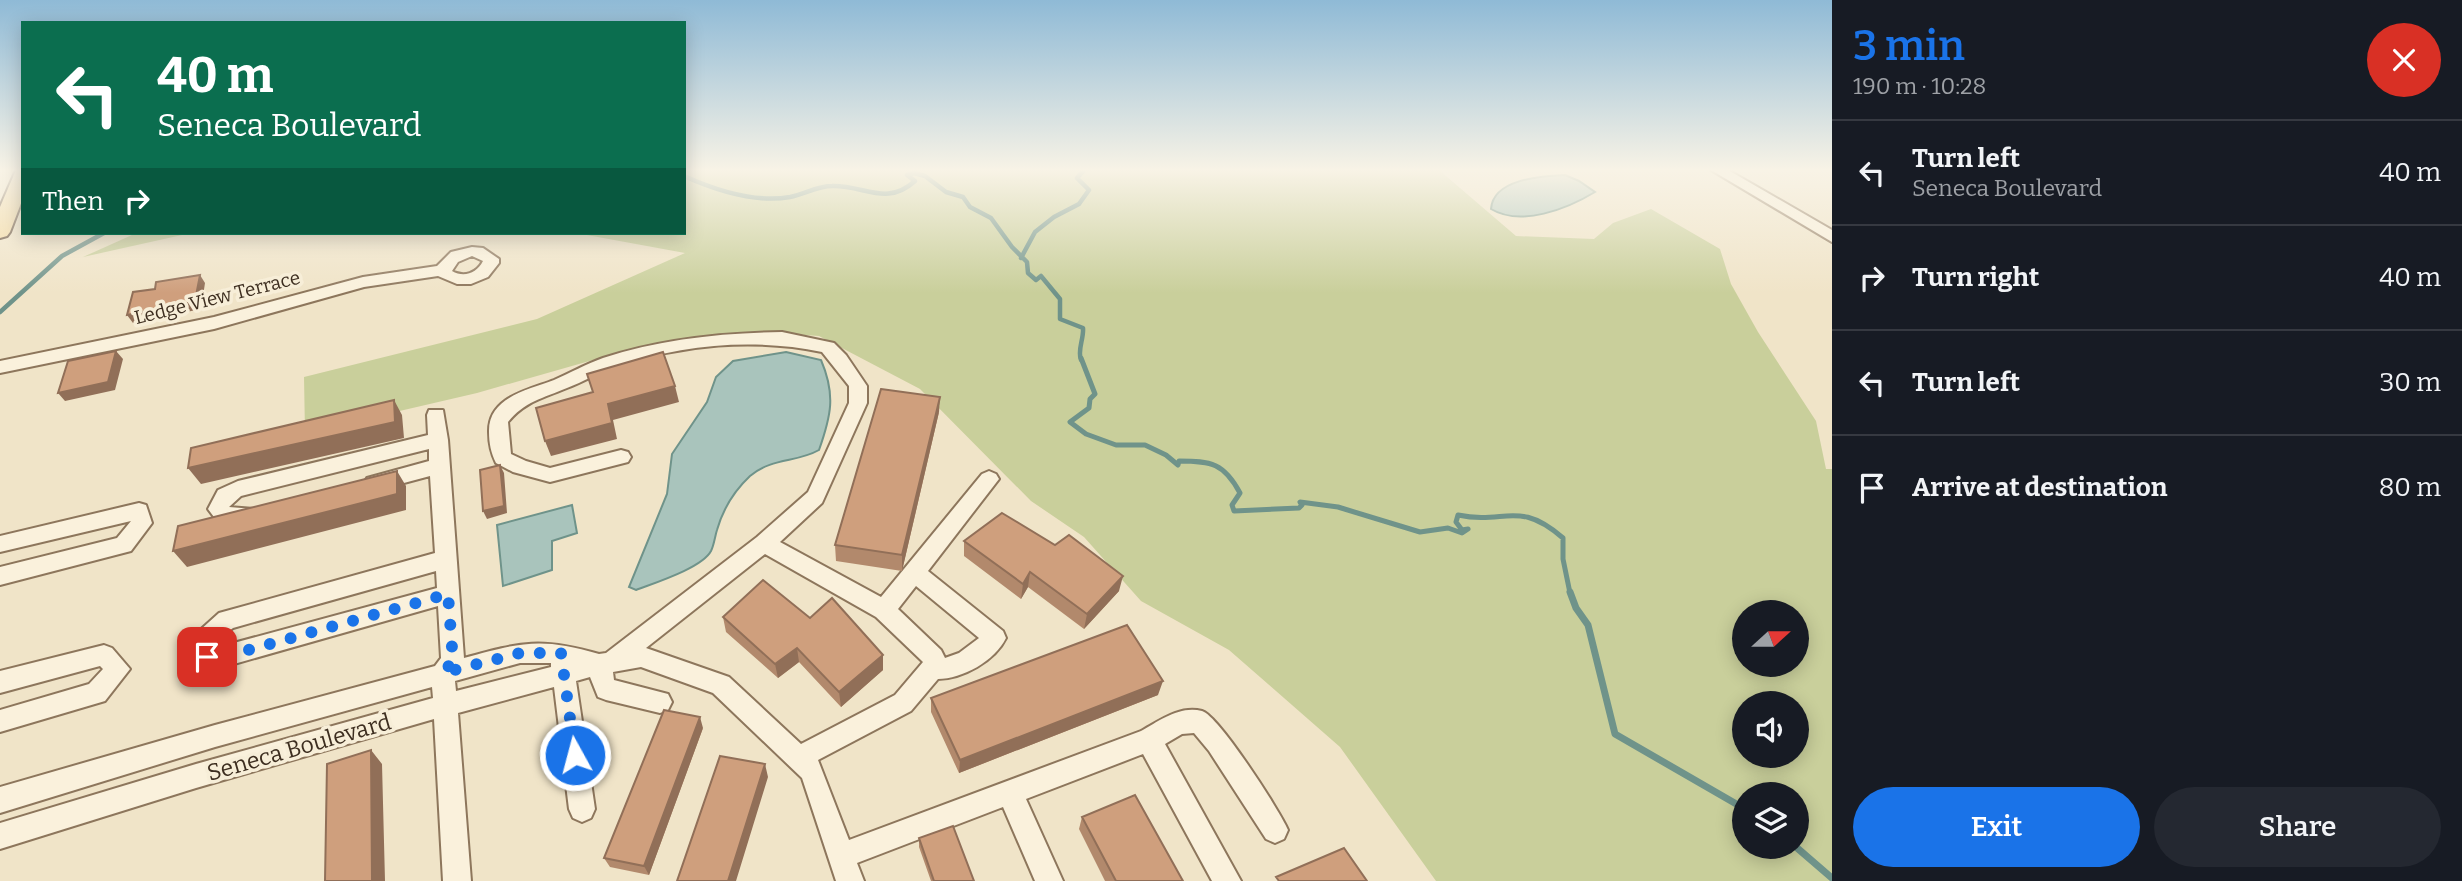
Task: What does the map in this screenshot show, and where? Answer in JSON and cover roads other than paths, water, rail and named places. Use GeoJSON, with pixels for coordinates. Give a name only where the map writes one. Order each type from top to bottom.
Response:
{"type":"FeatureCollection","features":[{"type":"Feature","properties":{"kind":"main road"},"geometry":{"type":"LineString","coordinates":[[0,231],[8,211]]}},
{"type":"Feature","properties":{"kind":"street"},"geometry":{"type":"LineString","coordinates":[[1788,211],[1832,237]]}},
{"type":"Feature","properties":{"kind":"street","name":"Ledge View Terrace"},"geometry":{"type":"LineString","coordinates":[[0,367],[214,323],[363,282],[443,270]]}},
{"type":"Feature","properties":{"kind":"street"},"geometry":{"type":"LineString","coordinates":[[621,457],[551,475],[520,467],[503,458],[499,445],[498,421],[510,406],[523,397],[607,363],[659,348],[755,338],[800,340],[828,347],[840,359],[858,386],[858,403],[815,497],[764,543],[605,664],[602,681],[606,689],[660,702]]}},
{"type":"Feature","properties":{"kind":"street"},"geometry":{"type":"LineString","coordinates":[[436,415],[453,661],[443,673],[457,881]]}},
{"type":"Feature","properties":{"kind":"street"},"geometry":{"type":"LineString","coordinates":[[267,510],[232,518],[220,513],[218,509],[224,496],[238,489],[438,440]]}},
{"type":"Feature","properties":{"kind":"street"},"geometry":{"type":"LineString","coordinates":[[360,486],[440,466]]}},
{"type":"Feature","properties":{"kind":"street"},"geometry":{"type":"LineString","coordinates":[[884,610],[989,479]]}},
{"type":"Feature","properties":{"kind":"street"},"geometry":{"type":"LineString","coordinates":[[0,544],[139,511],[142,523],[124,545],[0,576]]}},
{"type":"Feature","properties":{"kind":"street"},"geometry":{"type":"LineString","coordinates":[[764,543],[884,610],[933,657],[936,664],[903,703],[798,758]]}},
{"type":"Feature","properties":{"kind":"street"},"geometry":{"type":"LineString","coordinates":[[446,559],[227,620],[216,626],[206,637],[204,654],[211,659],[220,658],[448,594]]}},
{"type":"Feature","properties":{"kind":"street"},"geometry":{"type":"LineString","coordinates":[[914,573],[950,599],[995,638],[960,667],[948,670],[933,669]]}},
{"type":"Feature","properties":{"kind":"street","name":"Seneca Boulevard"},"geometry":{"type":"LineString","coordinates":[[0,800],[520,653],[563,664],[605,664],[641,657],[720,685],[812,771],[844,873]]}},
{"type":"Feature","properties":{"kind":"street"},"geometry":{"type":"LineString","coordinates":[[0,682],[104,655],[118,670],[97,693],[0,721]]}},
{"type":"Feature","properties":{"kind":"street"},"geometry":{"type":"LineString","coordinates":[[563,664],[582,809]]}},
{"type":"Feature","properties":{"kind":"street","name":"Seneca Boulevard"},"geometry":{"type":"LineString","coordinates":[[0,836],[196,776],[445,706],[563,664]]}},
{"type":"Feature","properties":{"kind":"street"},"geometry":{"type":"LineString","coordinates":[[844,873],[1010,793],[1149,740],[1178,723],[1199,721],[1218,743],[1275,830]]}},
{"type":"Feature","properties":{"kind":"street"},"geometry":{"type":"LineString","coordinates":[[1149,740],[1227,881]]}},
{"type":"Feature","properties":{"kind":"street"},"geometry":{"type":"LineString","coordinates":[[1010,793],[1049,881]]}},
{"type":"Feature","properties":{"kind":"water"},"geometry":{"type":"Polygon","coordinates":[[[1496,211],[1554,211],[1530,216],[1496,211]]]}},
{"type":"Feature","properties":{"kind":"water"},"geometry":{"type":"Polygon","coordinates":[[[786,352],[821,360],[826,373],[830,395],[829,416],[819,450],[767,466],[750,476],[726,508],[711,551],[698,563],[636,590],[629,587],[667,494],[672,454],[707,402],[716,377],[733,361],[786,352]]]}},
{"type":"Feature","properties":{"kind":"water"},"geometry":{"type":"Polygon","coordinates":[[[572,505],[577,533],[552,541],[552,570],[503,586],[497,525],[572,505]]]}},
{"type":"Feature","properties":{"kind":"waterway"},"geometry":{"type":"LineString","coordinates":[[978,211],[991,218],[1022,257]]}},
{"type":"Feature","properties":{"kind":"waterway"},"geometry":{"type":"LineString","coordinates":[[1022,257],[1035,232],[1065,211]]}},
{"type":"Feature","properties":{"kind":"waterway"},"geometry":{"type":"LineString","coordinates":[[0,312],[62,256],[100,235]]}},
{"type":"Feature","properties":{"kind":"waterway"},"geometry":{"type":"LineString","coordinates":[[1022,257],[1027,262],[1028,273],[1036,280],[1041,276],[1060,299],[1060,319],[1083,328],[1081,360]]}},
{"type":"Feature","properties":{"kind":"waterway"},"geometry":{"type":"LineString","coordinates":[[1081,358],[1095,394],[1090,399],[1089,408],[1070,422],[1086,434],[1116,445],[1145,445],[1166,455],[1178,465],[1179,461],[1190,461],[1216,466],[1228,475],[1240,493],[1232,505],[1234,511],[1299,508],[1302,505],[1300,502],[1338,507],[1420,532],[1448,528],[1462,533],[1468,529],[1462,530],[1456,522],[1458,515],[1523,516],[1548,526],[1563,538],[1563,559],[1570,593]]}},
{"type":"Feature","properties":{"kind":"waterway"},"geometry":{"type":"LineString","coordinates":[[1570,592],[1576,608],[1588,625],[1615,734],[1732,802]]}},
{"type":"Feature","properties":{"kind":"waterway"},"geometry":{"type":"LineString","coordinates":[[1809,858],[1832,878]]}}]}
